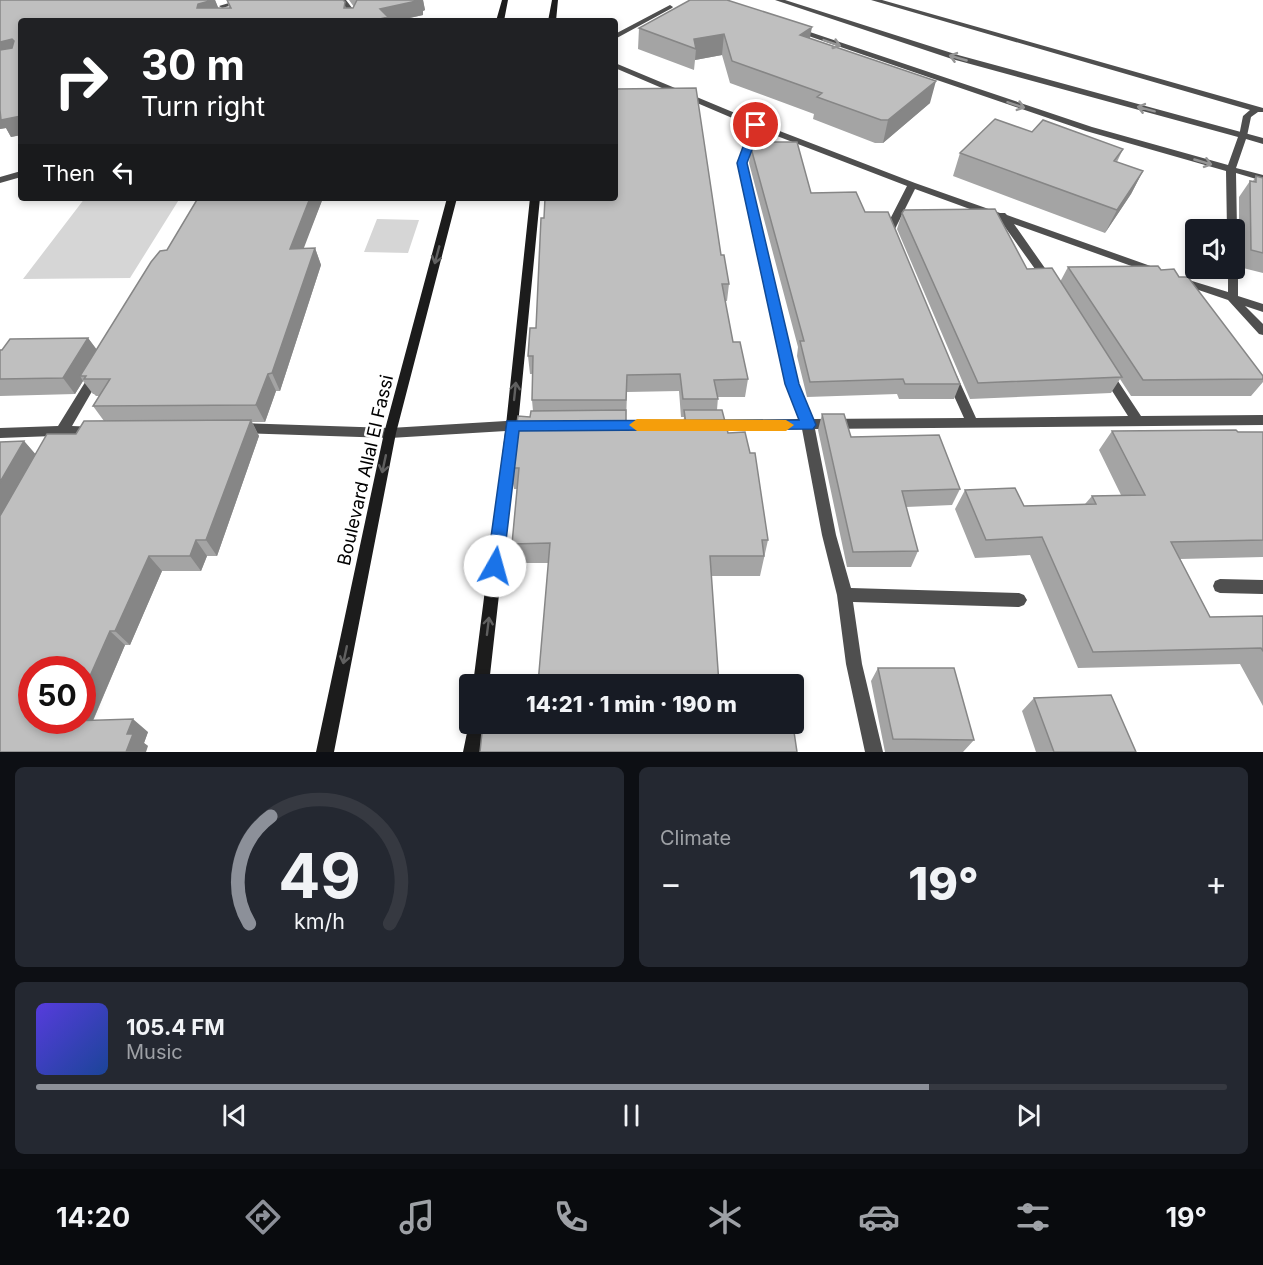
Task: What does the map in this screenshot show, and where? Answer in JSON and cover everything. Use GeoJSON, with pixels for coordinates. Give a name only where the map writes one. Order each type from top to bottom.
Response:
{"type":"FeatureCollection","features":[{"type":"Feature","properties":{"kind":"main road"},"geometry":{"type":"LineString","coordinates":[[501,18],[505,0]]}},
{"type":"Feature","properties":{"kind":"main road"},"geometry":{"type":"LineString","coordinates":[[552,18],[555,0]]}},
{"type":"Feature","properties":{"kind":"main road","name":"Boulevard Allal El Fassi"},"geometry":{"type":"LineString","coordinates":[[325,752],[390,433],[451,201]]}},
{"type":"Feature","properties":{"kind":"main road"},"geometry":{"type":"LineString","coordinates":[[482,674],[512,425],[535,201]]}},
{"type":"Feature","properties":{"kind":"main road"},"geometry":{"type":"LineString","coordinates":[[472,752],[474,734]]}},
{"type":"Feature","properties":{"kind":"street"},"geometry":{"type":"LineString","coordinates":[[228,17],[220,3],[248,0]]}},
{"type":"Feature","properties":{"kind":"street"},"geometry":{"type":"LineString","coordinates":[[342,0],[354,18]]}},
{"type":"Feature","properties":{"kind":"street"},"geometry":{"type":"LineString","coordinates":[[778,0],[955,57],[1263,141]]}},
{"type":"Feature","properties":{"kind":"street"},"geometry":{"type":"LineString","coordinates":[[874,0],[1260,110]]}},
{"type":"Feature","properties":{"kind":"street"},"geometry":{"type":"LineString","coordinates":[[618,35],[670,7]]}},
{"type":"Feature","properties":{"kind":"street"},"geometry":{"type":"LineString","coordinates":[[781,25],[1089,129],[1263,178]]}},
{"type":"Feature","properties":{"kind":"street"},"geometry":{"type":"LineString","coordinates":[[618,66],[756,125],[912,185],[1233,300],[1263,308]]}},
{"type":"Feature","properties":{"kind":"street"},"geometry":{"type":"LineString","coordinates":[[1232,219],[1231,170],[1243,136],[1247,116],[1260,110]]}},
{"type":"Feature","properties":{"kind":"street"},"geometry":{"type":"LineString","coordinates":[[756,125],[742,163],[792,384],[808,425],[829,535],[846,595],[855,664],[874,752]]}},
{"type":"Feature","properties":{"kind":"street"},"geometry":{"type":"LineString","coordinates":[[0,180],[18,175]]}},
{"type":"Feature","properties":{"kind":"street"},"geometry":{"type":"LineString","coordinates":[[898,250],[890,229],[912,185]]}},
{"type":"Feature","properties":{"kind":"street"},"geometry":{"type":"LineString","coordinates":[[1001,215],[1058,294]]}},
{"type":"Feature","properties":{"kind":"street"},"geometry":{"type":"LineString","coordinates":[[1233,279],[1233,300],[1263,331]]}},
{"type":"Feature","properties":{"kind":"street"},"geometry":{"type":"LineString","coordinates":[[51,451],[105,360]]}},
{"type":"Feature","properties":{"kind":"street"},"geometry":{"type":"LineString","coordinates":[[1100,362],[1136,419]]}},
{"type":"Feature","properties":{"kind":"street"},"geometry":{"type":"LineString","coordinates":[[947,367],[972,422]]}},
{"type":"Feature","properties":{"kind":"street"},"geometry":{"type":"LineString","coordinates":[[702,425],[1136,419],[1263,420]]}},
{"type":"Feature","properties":{"kind":"street"},"geometry":{"type":"LineString","coordinates":[[230,428],[390,433],[536,425]]}},
{"type":"Feature","properties":{"kind":"street"},"geometry":{"type":"LineString","coordinates":[[0,433],[107,430]]}},
{"type":"Feature","properties":{"kind":"street"},"geometry":{"type":"LineString","coordinates":[[1220,586],[1263,587]]}},
{"type":"Feature","properties":{"kind":"street"},"geometry":{"type":"LineString","coordinates":[[846,595],[1019,600]]}},
{"type":"Feature","properties":{"kind":"shaded area"},"geometry":{"type":"Polygon","coordinates":[[[83,201],[178,201],[130,278],[23,279],[83,201]]]}},
{"type":"Feature","properties":{"kind":"shaded area"},"geometry":{"type":"Polygon","coordinates":[[[377,219],[419,220],[408,253],[364,252],[377,219]]]}},
{"type":"Feature","properties":{"kind":"building"},"geometry":{"type":"Polygon","coordinates":[[[0,0],[213,0],[198,4],[197,8],[231,8],[227,0],[343,0],[344,8],[353,8],[357,0],[421,0],[380,9],[388,17],[384,18],[18,18],[18,117],[1,120],[0,50],[12,48],[14,41],[12,39],[0,42],[0,0]]]}},
{"type":"Feature","properties":{"kind":"building"},"geometry":{"type":"Polygon","coordinates":[[[690,0],[727,0],[812,27],[800,35],[936,81],[888,120],[881,120],[817,97],[822,93],[732,61],[724,34],[694,39],[696,49],[639,28],[690,0]]]}},
{"type":"Feature","properties":{"kind":"building"},"geometry":{"type":"Polygon","coordinates":[[[696,88],[721,255],[724,255],[729,284],[722,284],[733,342],[740,342],[748,379],[714,380],[718,399],[683,399],[680,374],[627,375],[626,400],[532,400],[533,356],[528,356],[530,328],[536,328],[541,218],[544,218],[545,201],[618,201],[618,89],[696,88]]]}},
{"type":"Feature","properties":{"kind":"building"},"geometry":{"type":"Polygon","coordinates":[[[995,119],[1032,132],[1043,120],[1123,149],[1114,161],[1143,171],[1117,210],[960,153],[995,119]]]}},
{"type":"Feature","properties":{"kind":"building"},"geometry":{"type":"Polygon","coordinates":[[[753,142],[797,142],[811,193],[856,192],[865,212],[888,212],[960,384],[905,384],[903,379],[810,382],[800,341],[804,341],[751,148],[753,142]]]}},
{"type":"Feature","properties":{"kind":"building"},"geometry":{"type":"Polygon","coordinates":[[[1256,176],[1263,178],[1263,253],[1251,250],[1250,181],[1256,182],[1256,176]]]}},
{"type":"Feature","properties":{"kind":"building"},"geometry":{"type":"Polygon","coordinates":[[[196,201],[309,201],[290,249],[315,248],[272,373],[268,374],[256,405],[93,406],[110,379],[84,379],[86,376],[80,376],[151,262],[160,251],[167,250],[196,201]]]}},
{"type":"Feature","properties":{"kind":"building"},"geometry":{"type":"Polygon","coordinates":[[[995,209],[1027,269],[1052,268],[1122,377],[978,383],[902,213],[904,210],[995,209]]]}},
{"type":"Feature","properties":{"kind":"building"},"geometry":{"type":"Polygon","coordinates":[[[1158,266],[1161,270],[1174,269],[1179,277],[1190,279],[1263,379],[1143,380],[1068,267],[1158,266]]]}},
{"type":"Feature","properties":{"kind":"building"},"geometry":{"type":"Polygon","coordinates":[[[88,338],[63,378],[0,379],[0,350],[10,339],[88,338]]]}},
{"type":"Feature","properties":{"kind":"building"},"geometry":{"type":"Polygon","coordinates":[[[626,410],[626,423],[686,424],[684,410],[722,410],[728,433],[745,432],[750,453],[755,453],[768,540],[762,540],[764,556],[710,556],[718,674],[539,674],[550,543],[512,544],[519,468],[510,468],[518,416],[530,417],[531,411],[626,410]]]}},
{"type":"Feature","properties":{"kind":"building"},"geometry":{"type":"Polygon","coordinates":[[[822,414],[844,414],[851,437],[939,435],[960,489],[902,491],[918,551],[853,552],[822,414]]]}},
{"type":"Feature","properties":{"kind":"building"},"geometry":{"type":"Polygon","coordinates":[[[251,420],[206,540],[196,540],[190,556],[149,556],[115,631],[110,631],[96,662],[96,656],[18,656],[18,734],[96,734],[96,720],[133,719],[127,734],[133,734],[126,752],[0,752],[0,516],[47,434],[76,434],[84,421],[251,420]]]}},
{"type":"Feature","properties":{"kind":"building"},"geometry":{"type":"Polygon","coordinates":[[[1236,430],[1238,432],[1263,432],[1263,540],[1171,542],[1210,617],[1263,616],[1263,651],[1261,648],[1093,652],[1042,537],[986,540],[965,490],[1015,488],[1024,506],[1096,504],[1092,496],[1145,495],[1112,431],[1236,430]]]}},
{"type":"Feature","properties":{"kind":"building"},"geometry":{"type":"Polygon","coordinates":[[[24,441],[0,482],[0,442],[24,441]]]}},
{"type":"Feature","properties":{"kind":"building"},"geometry":{"type":"Polygon","coordinates":[[[878,668],[954,668],[974,740],[893,739],[878,668]]]}},
{"type":"Feature","properties":{"kind":"building"},"geometry":{"type":"Polygon","coordinates":[[[1111,695],[1136,752],[1054,752],[1034,698],[1111,695]]]}},
{"type":"Feature","properties":{"kind":"building"},"geometry":{"type":"Polygon","coordinates":[[[482,734],[794,734],[797,752],[480,752],[482,734]]]}},
{"type":"Feature","properties":{"kind":"slow traffic"},"geometry":{"type":"LineString","coordinates":[[637,425],[786,425]]}},
{"type":"Feature","properties":{"kind":"route"},"geometry":{"type":"LineString","coordinates":[[495,566],[512,425],[808,425],[792,384],[742,163],[756,125]]}}]}
